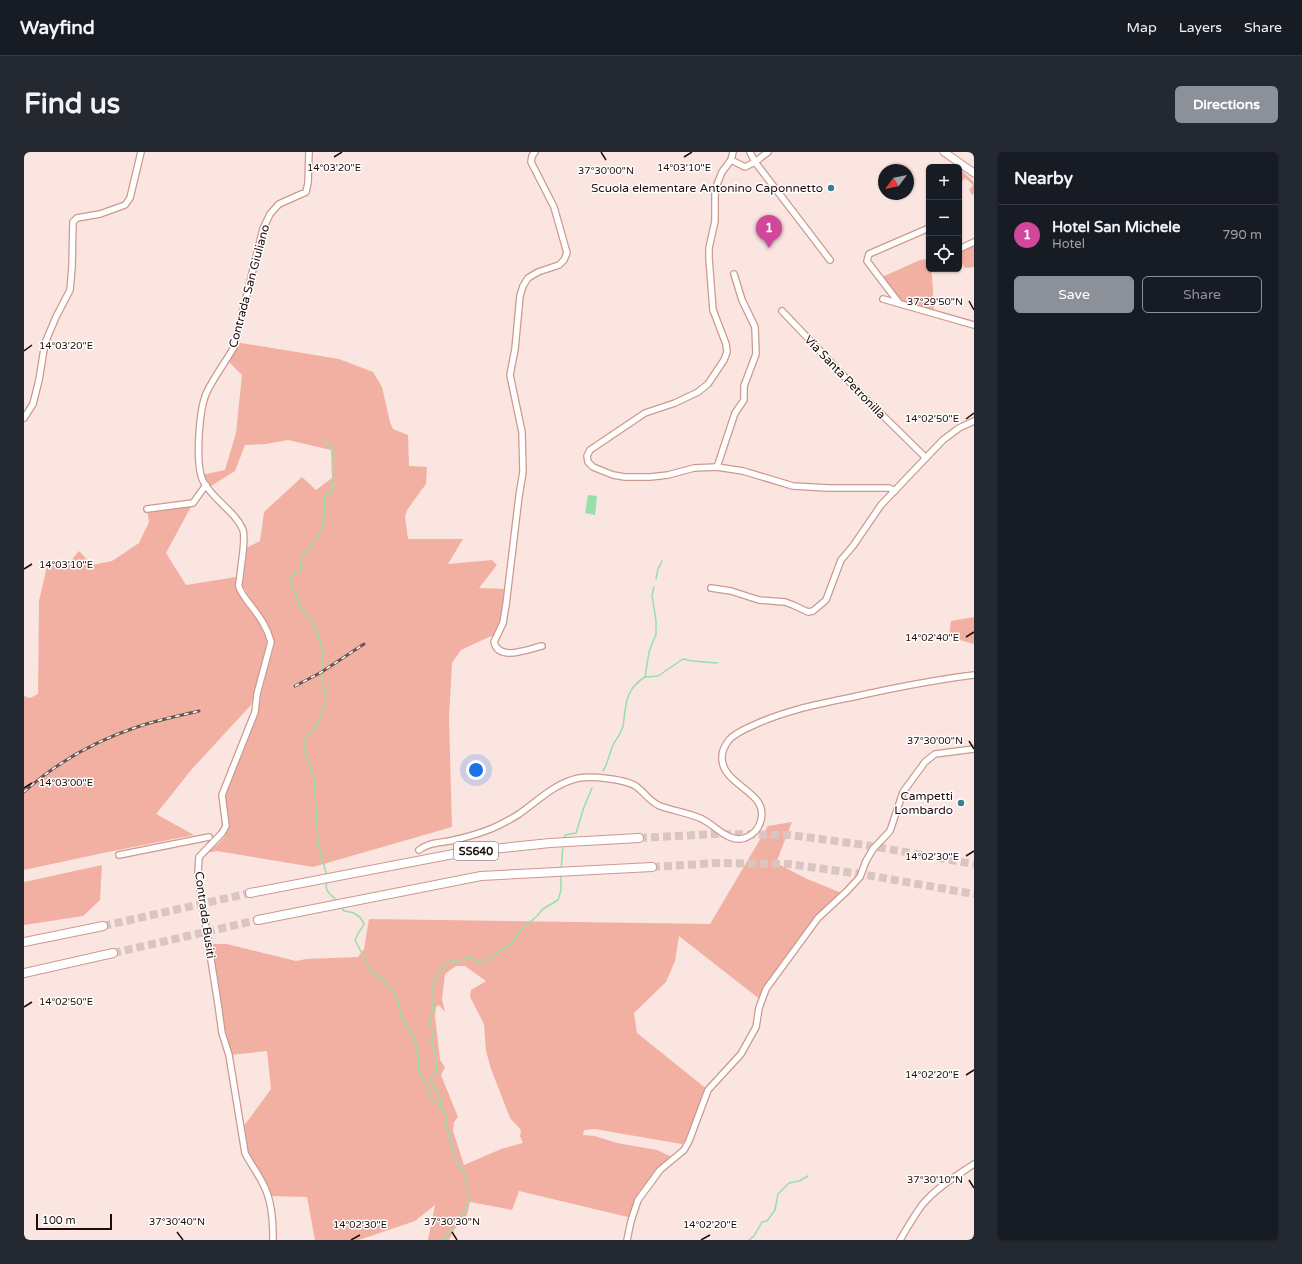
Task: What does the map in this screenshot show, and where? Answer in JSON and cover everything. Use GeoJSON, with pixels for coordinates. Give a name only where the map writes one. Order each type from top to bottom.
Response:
{"type":"FeatureCollection","features":[{"type":"Feature","properties":{"kind":"highway","name":"SS640"},"geometry":{"type":"LineString","coordinates":[[250,893],[464,852],[550,843],[639,838]]}},
{"type":"Feature","properties":{"kind":"highway","name":"SS640"},"geometry":{"type":"LineString","coordinates":[[258,920],[481,876],[652,867]]}},
{"type":"Feature","properties":{"kind":"highway"},"geometry":{"type":"LineString","coordinates":[[24,942],[103,926]]}},
{"type":"Feature","properties":{"kind":"highway"},"geometry":{"type":"LineString","coordinates":[[24,973],[113,953]]}},
{"type":"Feature","properties":{"kind":"main road"},"geometry":{"type":"LineString","coordinates":[[944,152],[974,177]]}},
{"type":"Feature","properties":{"kind":"main road"},"geometry":{"type":"LineString","coordinates":[[966,169],[974,173]]}},
{"type":"Feature","properties":{"kind":"street"},"geometry":{"type":"LineString","coordinates":[[24,418],[34,404],[45,343],[70,290],[73,222],[77,218],[100,214],[125,204],[130,198],[141,152]]}},
{"type":"Feature","properties":{"kind":"street","name":"Contrada San Giuliano"},"geometry":{"type":"LineString","coordinates":[[205,483],[200,471],[198,456],[201,417],[206,395],[234,347],[263,230],[270,214],[279,204],[306,192],[308,183],[309,152]]}},
{"type":"Feature","properties":{"kind":"street"},"geometry":{"type":"LineString","coordinates":[[535,152],[532,156],[531,162],[554,207],[567,253],[560,265],[538,272],[528,278],[521,290],[515,349],[510,375],[522,432],[523,472],[503,623],[494,642],[498,649],[507,653],[542,646]]}},
{"type":"Feature","properties":{"kind":"street"},"geometry":{"type":"LineString","coordinates":[[733,152],[716,187],[715,221],[709,248],[713,310],[727,348],[724,360],[713,377],[703,388],[681,401],[645,413],[593,448],[588,453],[587,460],[593,467],[613,475],[632,478],[666,475],[694,468],[717,467],[743,471],[793,486],[828,488],[889,488],[895,491]]}},
{"type":"Feature","properties":{"kind":"street"},"geometry":{"type":"LineString","coordinates":[[750,152],[755,162],[830,260]]}},
{"type":"Feature","properties":{"kind":"street"},"geometry":{"type":"LineString","coordinates":[[730,160],[745,166],[755,162],[768,152]]}},
{"type":"Feature","properties":{"kind":"street"},"geometry":{"type":"LineString","coordinates":[[899,303],[867,261],[869,254],[926,229]]}},
{"type":"Feature","properties":{"kind":"street"},"geometry":{"type":"LineString","coordinates":[[962,248],[974,242]]}},
{"type":"Feature","properties":{"kind":"street"},"geometry":{"type":"LineString","coordinates":[[717,467],[735,413],[744,400],[744,386],[756,354],[755,327],[742,300],[734,274]]}},
{"type":"Feature","properties":{"kind":"street"},"geometry":{"type":"LineString","coordinates":[[883,299],[974,325]]}},
{"type":"Feature","properties":{"kind":"street","name":"Via Santa Petronilla"},"geometry":{"type":"LineString","coordinates":[[782,311],[861,394],[926,458]]}},
{"type":"Feature","properties":{"kind":"street"},"geometry":{"type":"LineString","coordinates":[[711,588],[731,591],[759,600],[785,602],[793,604],[808,612],[813,611],[827,597],[841,560],[853,546],[877,509],[951,433],[964,424],[974,421]]}},
{"type":"Feature","properties":{"kind":"street"},"geometry":{"type":"LineString","coordinates":[[147,509],[193,503],[205,483]]}},
{"type":"Feature","properties":{"kind":"street","name":"Contrada Busiti"},"geometry":{"type":"LineString","coordinates":[[205,483],[217,500],[237,520],[244,532],[244,547],[238,586],[264,624],[269,633],[271,642],[255,712],[222,795],[226,826],[222,833],[198,857],[198,872],[222,1033],[229,1055],[245,1153],[252,1167],[263,1183],[268,1196],[273,1223],[273,1240]]}},
{"type":"Feature","properties":{"kind":"street"},"geometry":{"type":"LineString","coordinates":[[419,850],[427,845],[467,837],[490,829],[517,815],[555,787],[570,781],[588,777],[603,778],[634,785],[654,803],[702,819],[728,836],[736,838],[747,837],[758,828],[762,814],[760,806],[756,800],[749,792],[730,777],[723,766],[722,757],[724,748],[728,741],[736,734],[770,718],[793,710],[880,691],[974,675]]}},
{"type":"Feature","properties":{"kind":"street"},"geometry":{"type":"LineString","coordinates":[[627,1240],[638,1200],[660,1170],[684,1150],[689,1141],[708,1090],[741,1054],[756,1027],[759,1008],[766,989],[818,918],[847,891],[860,876],[873,849],[890,831],[903,792],[926,762],[935,754],[974,749]]}},
{"type":"Feature","properties":{"kind":"street"},"geometry":{"type":"LineString","coordinates":[[119,855],[209,837]]}},
{"type":"Feature","properties":{"kind":"street"},"geometry":{"type":"LineString","coordinates":[[900,1240],[922,1205],[953,1178],[974,1164]]}},
{"type":"Feature","properties":{"kind":"shaded area"},"geometry":{"type":"Polygon","coordinates":[[[963,172],[974,182],[974,194],[972,195],[969,190],[973,185],[965,178],[962,182],[963,172]]]}},
{"type":"Feature","properties":{"kind":"shaded area"},"geometry":{"type":"Polygon","coordinates":[[[974,245],[974,267],[965,268],[962,262],[962,251],[974,245]]]}},
{"type":"Feature","properties":{"kind":"shaded area"},"geometry":{"type":"Polygon","coordinates":[[[926,259],[926,272],[931,272],[932,275],[934,310],[899,301],[882,277],[920,260],[926,259]]]}},
{"type":"Feature","properties":{"kind":"shaded area"},"geometry":{"type":"Polygon","coordinates":[[[235,342],[339,359],[373,372],[382,387],[393,429],[408,435],[409,466],[427,467],[426,484],[407,510],[405,517],[408,539],[463,539],[448,564],[492,560],[497,565],[479,588],[508,589],[506,605],[496,635],[461,650],[452,663],[449,718],[452,827],[313,867],[217,851],[207,853],[225,836],[228,828],[225,794],[256,717],[274,646],[269,628],[242,585],[246,548],[260,541],[264,512],[302,477],[316,490],[332,478],[331,450],[288,440],[266,444],[245,445],[235,471],[208,488],[201,475],[225,470],[236,433],[242,375],[227,360],[235,342]]]}},
{"type":"Feature","properties":{"kind":"shaded area"},"geometry":{"type":"Polygon","coordinates":[[[588,495],[597,496],[595,515],[585,513],[588,495]]]}},
{"type":"Feature","properties":{"kind":"shaded area"},"geometry":{"type":"Polygon","coordinates":[[[193,503],[166,553],[186,585],[236,577],[240,597],[258,620],[267,642],[251,705],[192,769],[156,814],[194,835],[24,870],[24,696],[30,698],[38,694],[39,601],[47,566],[53,560],[61,563],[62,568],[64,569],[79,551],[92,565],[112,561],[139,543],[149,522],[147,509],[193,503]]]}},
{"type":"Feature","properties":{"kind":"shaded area"},"geometry":{"type":"Polygon","coordinates":[[[974,617],[974,644],[949,637],[951,621],[974,617]]]}},
{"type":"Feature","properties":{"kind":"shaded area"},"geometry":{"type":"Polygon","coordinates":[[[792,822],[776,863],[805,878],[844,894],[818,918],[782,966],[762,1001],[679,936],[675,961],[666,982],[634,1013],[637,1033],[708,1090],[687,1145],[595,1129],[584,1130],[583,1135],[595,1136],[617,1143],[657,1150],[674,1158],[650,1182],[632,1218],[519,1191],[512,1210],[470,1202],[467,1215],[454,1230],[449,1240],[428,1240],[435,1205],[415,1221],[359,1240],[315,1240],[307,1197],[268,1196],[252,1167],[241,1130],[271,1089],[267,1051],[229,1055],[208,944],[227,944],[296,961],[306,959],[358,957],[364,949],[369,919],[710,924],[768,826],[792,822]],[[456,966],[445,974],[442,999],[445,1012],[439,1005],[436,1007],[435,1016],[440,1060],[445,1067],[441,1075],[458,1117],[454,1122],[453,1131],[464,1165],[501,1149],[523,1143],[520,1136],[521,1130],[510,1118],[491,1069],[486,1051],[484,1024],[470,997],[471,990],[486,981],[465,966],[456,966]]]}},
{"type":"Feature","properties":{"kind":"shaded area"},"geometry":{"type":"Polygon","coordinates":[[[102,865],[100,900],[83,916],[24,925],[24,882],[102,865]]]}},
{"type":"Feature","properties":{"kind":"waterway"},"geometry":{"type":"LineString","coordinates":[[322,669],[322,649],[316,628],[298,603],[298,599],[292,589],[291,577],[300,570],[302,556],[310,548],[320,532],[325,515],[325,496],[331,493],[332,489],[334,470],[333,456],[331,447],[325,440]]}},
{"type":"Feature","properties":{"kind":"waterway"},"geometry":{"type":"LineString","coordinates":[[656,579],[658,569],[662,561]]}},
{"type":"Feature","properties":{"kind":"waterway"},"geometry":{"type":"LineString","coordinates":[[603,771],[613,745],[622,729],[630,691],[645,677],[649,652],[656,634],[656,621],[652,595],[654,587]]}},
{"type":"Feature","properties":{"kind":"waterway"},"geometry":{"type":"LineString","coordinates":[[645,677],[658,676],[683,659],[717,663]]}},
{"type":"Feature","properties":{"kind":"waterway"},"geometry":{"type":"LineString","coordinates":[[322,675],[326,703],[316,727],[307,736],[304,742],[304,749],[314,777],[318,840],[327,876]]}},
{"type":"Feature","properties":{"kind":"waterway"},"geometry":{"type":"LineString","coordinates":[[564,840],[565,835],[576,833],[592,788]]}},
{"type":"Feature","properties":{"kind":"waterway"},"geometry":{"type":"LineString","coordinates":[[561,870],[563,846]]}},
{"type":"Feature","properties":{"kind":"waterway"},"geometry":{"type":"LineString","coordinates":[[442,1109],[439,1095],[431,1082],[431,1078],[437,1073],[435,1053],[431,1040],[433,1000],[433,991],[431,986],[441,968],[446,964],[452,961],[471,958],[481,964],[500,950],[510,945],[515,940],[518,933],[543,909],[558,900],[561,890],[561,875]]}},
{"type":"Feature","properties":{"kind":"waterway"},"geometry":{"type":"LineString","coordinates":[[327,882],[327,891],[337,901]]}},
{"type":"Feature","properties":{"kind":"waterway"},"geometry":{"type":"LineString","coordinates":[[340,906],[344,911],[351,912],[359,916],[364,924],[355,940],[372,973],[383,980],[397,998],[401,1016],[415,1040],[419,1064],[418,1070],[428,1089],[430,1097],[440,1106],[446,1115],[446,1124],[456,1163],[462,1168],[467,1183],[468,1202],[465,1212],[443,1240]]}},
{"type":"Feature","properties":{"kind":"waterway"},"geometry":{"type":"LineString","coordinates":[[749,1240],[754,1236],[762,1222],[767,1221],[775,1210],[778,1194],[789,1183],[799,1181],[808,1176]]}},
{"type":"Feature","properties":{"kind":"tunnel"},"geometry":{"type":"LineString","coordinates":[[639,838],[715,834],[790,835],[865,845],[974,864]]}},
{"type":"Feature","properties":{"kind":"tunnel"},"geometry":{"type":"LineString","coordinates":[[652,867],[716,863],[788,864],[861,874],[974,894]]}},
{"type":"Feature","properties":{"kind":"tunnel"},"geometry":{"type":"LineString","coordinates":[[103,926],[250,893]]}},
{"type":"Feature","properties":{"kind":"tunnel"},"geometry":{"type":"LineString","coordinates":[[113,953],[258,920]]}},
{"type":"Feature","properties":{"kind":"railway"},"geometry":{"type":"LineString","coordinates":[[295,686],[320,673],[364,644]]}},
{"type":"Feature","properties":{"kind":"railway"},"geometry":{"type":"LineString","coordinates":[[24,792],[36,781],[63,762],[106,739],[168,718],[199,711]]}},
{"type":"Feature","properties":{"kind":"place","name":"Scuola elementare Antonino Caponnetto"},"geometry":{"type":"Point","coordinates":[831,188]}},
{"type":"Feature","properties":{"kind":"place","name":"Hotel San Michele"},"geometry":{"type":"Point","coordinates":[769,248]}},
{"type":"Feature","properties":{"kind":"place","name":"Campetti Lombardo"},"geometry":{"type":"Point","coordinates":[961,803]}}]}
